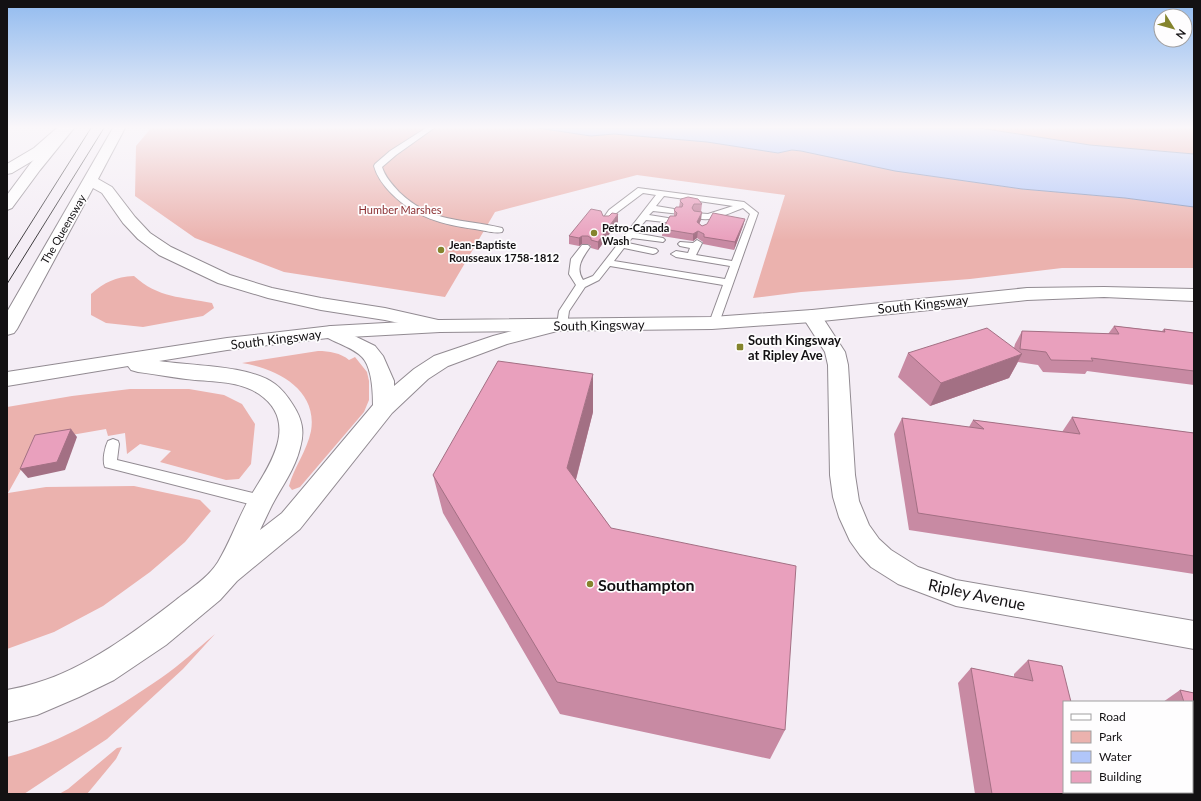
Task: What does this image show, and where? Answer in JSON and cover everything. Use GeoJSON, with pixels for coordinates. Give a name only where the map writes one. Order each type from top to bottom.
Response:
{"type":"FeatureCollection","features":[{"type":"Feature","properties":{"kind":"main road"},"geometry":{"type":"LineString","coordinates":[[7,205],[36,165]]}},
{"type":"Feature","properties":{"kind":"main road","name":"The Queensway"},"geometry":{"type":"LineString","coordinates":[[7,329],[99,165]]}},
{"type":"Feature","properties":{"kind":"main road"},"geometry":{"type":"LineString","coordinates":[[90,181],[107,190],[129,220],[144,236],[165,251],[224,279],[268,293],[321,304],[385,314],[440,326]]}},
{"type":"Feature","properties":{"kind":"main road","name":"South Kingsway"},"geometry":{"type":"LineString","coordinates":[[7,379],[228,344],[331,332],[440,326],[714,323],[812,316],[1028,294],[1104,292],[1194,295]]}},
{"type":"Feature","properties":{"kind":"main road","name":"Ripley Avenue"},"geometry":{"type":"LineString","coordinates":[[812,316],[832,346],[838,365],[844,492],[856,528],[865,543],[877,556],[900,572],[925,584],[956,593],[1194,635]]}},
{"type":"Feature","properties":{"kind":"main road"},"geometry":{"type":"LineString","coordinates":[[7,706],[37,699],[68,686],[114,662],[155,635],[210,591],[227,572],[291,521],[384,407],[421,374],[441,361],[500,340],[560,325]]}},
{"type":"Feature","properties":{"kind":"main road"},"geometry":{"type":"LineString","coordinates":[[331,332],[368,351],[373,356],[383,381],[384,407]]}},
{"type":"Feature","properties":{"kind":"main road"},"geometry":{"type":"LineString","coordinates":[[117,362],[184,372],[229,376],[254,382],[267,390],[278,400],[290,418],[292,430],[289,447],[280,468],[261,501],[227,572]]}},
{"type":"Feature","properties":{"kind":"lane"},"geometry":{"type":"LineString","coordinates":[[379,165],[379,170],[388,185],[417,211],[430,217],[451,222],[499,230]]}},
{"type":"Feature","properties":{"kind":"lane"},"geometry":{"type":"LineString","coordinates":[[606,220],[612,212],[641,190],[744,205],[754,213],[714,323]]}},
{"type":"Feature","properties":{"kind":"lane"},"geometry":{"type":"LineString","coordinates":[[560,325],[564,311],[582,285],[596,278],[662,193]]}},
{"type":"Feature","properties":{"kind":"lane"},"geometry":{"type":"LineString","coordinates":[[697,215],[708,217],[744,205]]}},
{"type":"Feature","properties":{"kind":"lane"},"geometry":{"type":"LineString","coordinates":[[651,208],[677,212]]}},
{"type":"Feature","properties":{"kind":"lane"},"geometry":{"type":"LineString","coordinates":[[644,216],[671,221]]}},
{"type":"Feature","properties":{"kind":"lane"},"geometry":{"type":"LineString","coordinates":[[704,226],[708,217]]}},
{"type":"Feature","properties":{"kind":"lane"},"geometry":{"type":"LineString","coordinates":[[628,235],[660,240]]}},
{"type":"Feature","properties":{"kind":"lane"},"geometry":{"type":"LineString","coordinates":[[683,244],[696,244],[691,256]]}},
{"type":"Feature","properties":{"kind":"lane"},"geometry":{"type":"LineString","coordinates":[[622,245],[653,251]]}},
{"type":"Feature","properties":{"kind":"lane"},"geometry":{"type":"LineString","coordinates":[[582,285],[574,274],[576,259],[585,247]]}},
{"type":"Feature","properties":{"kind":"lane"},"geometry":{"type":"LineString","coordinates":[[676,254],[736,264]]}},
{"type":"Feature","properties":{"kind":"lane"},"geometry":{"type":"LineString","coordinates":[[608,263],[729,283]]}},
{"type":"Feature","properties":{"kind":"lane"},"geometry":{"type":"LineString","coordinates":[[113,444],[110,463],[261,501]]}},
{"type":"Feature","properties":{"kind":"green space","name":"Humber Marshes"},"geometry":{"type":"Polygon","coordinates":[[[136,165],[875,165],[930,176],[1022,189],[1125,198],[1194,207],[1194,268],[1062,268],[970,279],[801,292],[753,298],[785,195],[637,175],[495,212],[445,297],[284,272],[195,238],[135,196],[136,165]]]}},
{"type":"Feature","properties":{"kind":"green space"},"geometry":{"type":"Polygon","coordinates":[[[134,276],[152,289],[161,293],[180,298],[212,303],[214,308],[203,316],[143,327],[106,323],[91,315],[91,294],[101,286],[111,281],[134,276]]]}},
{"type":"Feature","properties":{"kind":"green space"},"geometry":{"type":"Polygon","coordinates":[[[318,351],[335,353],[349,360],[355,357],[367,372],[369,381],[369,400],[364,412],[300,487],[292,490],[289,486],[291,479],[307,445],[311,431],[311,416],[308,403],[301,392],[292,383],[281,376],[268,370],[242,363],[318,351]]]}},
{"type":"Feature","properties":{"kind":"green space"},"geometry":{"type":"Polygon","coordinates":[[[130,389],[189,389],[224,395],[242,404],[255,424],[251,464],[239,479],[226,480],[160,462],[171,451],[140,444],[127,454],[125,433],[108,436],[106,429],[37,441],[8,493],[46,487],[134,486],[200,500],[211,511],[185,542],[150,572],[103,606],[54,632],[7,649],[7,407],[72,396],[130,389]]]}},
{"type":"Feature","properties":{"kind":"green space"},"geometry":{"type":"Polygon","coordinates":[[[215,634],[183,669],[107,739],[24,794],[7,794],[7,757],[48,743],[106,713],[168,673],[215,634]]]}},
{"type":"Feature","properties":{"kind":"green space"},"geometry":{"type":"Polygon","coordinates":[[[122,747],[116,759],[87,794],[59,794],[68,789],[117,748],[122,747]]]}},
{"type":"Feature","properties":{"kind":"water"},"geometry":{"type":"Polygon","coordinates":[[[869,165],[1194,165],[1194,207],[1125,198],[1022,189],[895,171],[869,165]]]}},
{"type":"Feature","properties":{"kind":"building"},"geometry":{"type":"Polygon","coordinates":[[[688,197],[698,199],[702,204],[694,204],[692,208],[694,211],[702,212],[697,222],[702,226],[707,224],[713,213],[745,219],[735,242],[704,237],[704,234],[698,231],[693,234],[663,229],[670,216],[676,216],[677,213],[674,210],[676,207],[682,207],[683,204],[680,201],[681,199],[688,197]]]}},
{"type":"Feature","properties":{"kind":"building"},"geometry":{"type":"Polygon","coordinates":[[[591,209],[601,211],[603,216],[609,216],[612,213],[618,214],[598,242],[591,240],[588,236],[582,236],[579,238],[569,236],[591,209]]]}},
{"type":"Feature","properties":{"kind":"building"},"geometry":{"type":"Polygon","coordinates":[[[1114,326],[1165,332],[1164,329],[1194,333],[1194,371],[1091,358],[1093,361],[1051,360],[1046,352],[1020,349],[1022,331],[1119,334],[1114,326]]]}},
{"type":"Feature","properties":{"kind":"building"},"geometry":{"type":"Polygon","coordinates":[[[987,328],[1022,354],[941,383],[908,353],[987,328]]]}},
{"type":"Feature","properties":{"kind":"building","name":"Southampton"},"geometry":{"type":"Polygon","coordinates":[[[498,361],[593,374],[567,468],[611,528],[796,566],[785,730],[557,682],[433,475],[498,361]]]}},
{"type":"Feature","properties":{"kind":"building"},"geometry":{"type":"Polygon","coordinates":[[[1072,417],[1194,433],[1194,556],[918,513],[902,418],[984,429],[973,420],[1080,434],[1072,417]]]}},
{"type":"Feature","properties":{"kind":"building"},"geometry":{"type":"Polygon","coordinates":[[[71,429],[57,462],[20,469],[35,435],[71,429]]]}},
{"type":"Feature","properties":{"kind":"building"},"geometry":{"type":"Polygon","coordinates":[[[1028,660],[1062,666],[1071,701],[1063,701],[1063,793],[1169,794],[992,794],[971,668],[1033,681],[1028,660]]]}},
{"type":"Feature","properties":{"kind":"building"},"geometry":{"type":"Polygon","coordinates":[[[1180,690],[1194,693],[1194,727],[1193,701],[1184,701],[1180,690]]]}},
{"type":"Feature","properties":{"kind":"tram line"},"geometry":{"type":"LineString","coordinates":[[7,261],[67,165]]}},
{"type":"Feature","properties":{"kind":"tram line"},"geometry":{"type":"LineString","coordinates":[[7,284],[81,165]]}},
{"type":"Feature","properties":{"kind":"place","name":"Petro-Canada Wash"},"geometry":{"type":"Point","coordinates":[594,233]}},
{"type":"Feature","properties":{"kind":"place","name":"Jean-Baptiste Rousseaux 1758-1812"},"geometry":{"type":"Point","coordinates":[441,250]}},
{"type":"Feature","properties":{"kind":"place","name":"South Kingsway at Ripley Ave"},"geometry":{"type":"Point","coordinates":[740,347]}},
{"type":"Feature","properties":{"kind":"place","name":"Southampton"},"geometry":{"type":"Point","coordinates":[590,584]}}]}
